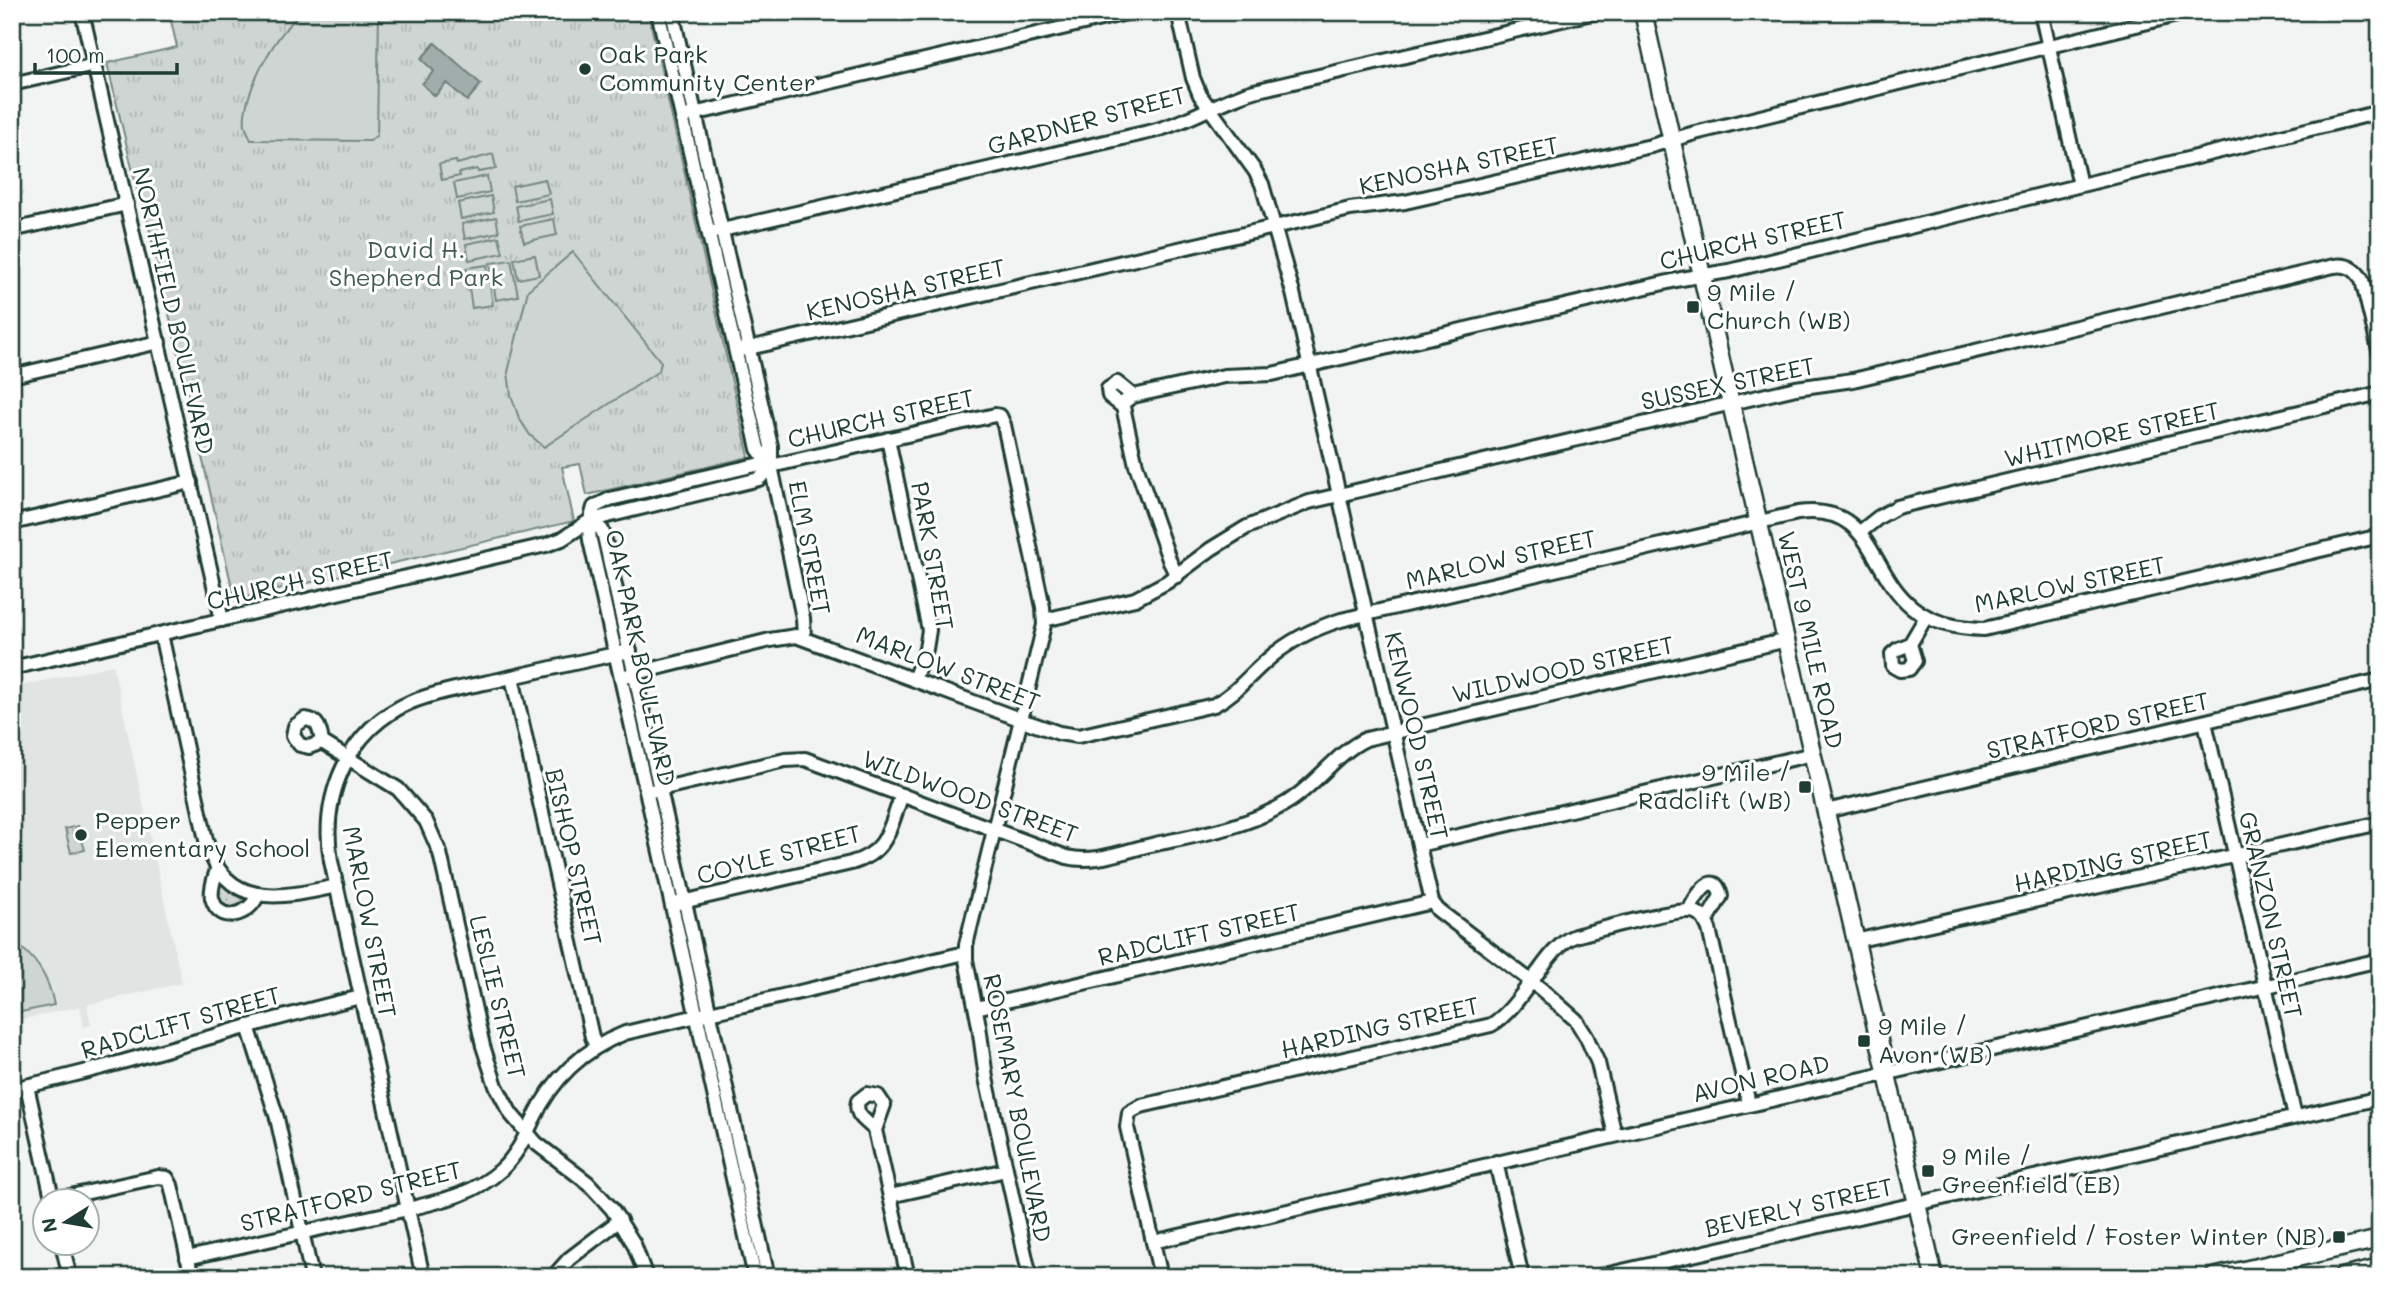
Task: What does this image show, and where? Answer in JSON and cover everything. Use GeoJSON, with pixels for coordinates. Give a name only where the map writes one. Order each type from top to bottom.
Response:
{"type":"FeatureCollection","features":[{"type":"Feature","properties":{"kind":"main road","name":"WEST 9 MILE ROAD"},"geometry":{"type":"LineString","coordinates":[[1643,12],[1934,1277]]}},
{"type":"Feature","properties":{"kind":"main road"},"geometry":{"type":"LineString","coordinates":[[2213,1277],[2380,1240]]}},
{"type":"Feature","properties":{"kind":"main road"},"geometry":{"type":"LineString","coordinates":[[2342,1277],[2373,1272],[2366,1255],[2380,1249]]}},
{"type":"Feature","properties":{"kind":"street","name":"NORTHFIELD BOULEVARD"},"geometry":{"type":"LineString","coordinates":[[82,12],[222,620]]}},
{"type":"Feature","properties":{"kind":"street"},"geometry":{"type":"LineString","coordinates":[[658,12],[665,47],[689,115],[722,230],[771,446],[771,466]]}},
{"type":"Feature","properties":{"kind":"street"},"geometry":{"type":"LineString","coordinates":[[672,12],[680,43],[709,233],[758,449],[771,466]]}},
{"type":"Feature","properties":{"kind":"street"},"geometry":{"type":"LineString","coordinates":[[689,115],[1132,12]]}},
{"type":"Feature","properties":{"kind":"street","name":"KENWOOD STREET"},"geometry":{"type":"LineString","coordinates":[[1178,12],[1193,78],[1209,110],[1259,177],[1275,227],[1293,293],[1432,902]]}},
{"type":"Feature","properties":{"kind":"street","name":"GARDNER STREET"},"geometry":{"type":"LineString","coordinates":[[709,233],[1153,131],[1179,124],[1254,91],[1596,12]]}},
{"type":"Feature","properties":{"kind":"street"},"geometry":{"type":"LineString","coordinates":[[2041,12],[2080,185]]}},
{"type":"Feature","properties":{"kind":"street","name":"KENOSHA STREET"},"geometry":{"type":"LineString","coordinates":[[736,351],[1350,209],[1405,202],[1651,146],[2189,12]]}},
{"type":"Feature","properties":{"kind":"street"},"geometry":{"type":"LineString","coordinates":[[665,47],[680,43]]}},
{"type":"Feature","properties":{"kind":"street"},"geometry":{"type":"LineString","coordinates":[[12,84],[95,65]]}},
{"type":"Feature","properties":{"kind":"street","name":"CHURCH STREET"},"geometry":{"type":"LineString","coordinates":[[1177,576],[1136,465],[1123,407],[1109,397],[1108,389],[1118,383],[1133,396],[1224,376],[1258,376],[1734,270],[2380,112]]}},
{"type":"Feature","properties":{"kind":"street"},"geometry":{"type":"LineString","coordinates":[[12,230],[127,204]]}},
{"type":"Feature","properties":{"kind":"street","name":"SUSSEX STREET"},"geometry":{"type":"LineString","coordinates":[[1044,620],[1135,598],[1177,576],[1211,549],[1247,527],[1297,506],[1731,403],[1796,388],[1853,380],[2339,265],[2354,270],[2362,280],[2380,354]]}},
{"type":"Feature","properties":{"kind":"street"},"geometry":{"type":"LineString","coordinates":[[12,376],[159,342]]}},
{"type":"Feature","properties":{"kind":"street","name":"WHITMORE STREET"},"geometry":{"type":"LineString","coordinates":[[1860,532],[1897,507],[2380,393]]}},
{"type":"Feature","properties":{"kind":"street"},"geometry":{"type":"LineString","coordinates":[[1123,407],[1124,402],[1133,396]]}},
{"type":"Feature","properties":{"kind":"street","name":"CHURCH STREET"},"geometry":{"type":"LineString","coordinates":[[591,520],[594,507],[603,502],[653,489],[756,465],[771,466],[991,415],[1000,416]]}},
{"type":"Feature","properties":{"kind":"street","name":"ROSEMARY BOULEVARD"},"geometry":{"type":"LineString","coordinates":[[1000,416],[1044,620],[965,953],[986,1078],[1030,1277]]}},
{"type":"Feature","properties":{"kind":"street","name":"PARK STREET"},"geometry":{"type":"LineString","coordinates":[[888,439],[929,630],[926,649],[914,679]]}},
{"type":"Feature","properties":{"kind":"street","name":"CHURCH STREET"},"geometry":{"type":"LineString","coordinates":[[12,668],[546,545],[562,539],[591,520],[760,479],[771,466]]}},
{"type":"Feature","properties":{"kind":"street","name":"ELM STREET"},"geometry":{"type":"LineString","coordinates":[[771,466],[803,618],[804,638]]}},
{"type":"Feature","properties":{"kind":"street"},"geometry":{"type":"LineString","coordinates":[[706,477],[709,490]]}},
{"type":"Feature","properties":{"kind":"street"},"geometry":{"type":"LineString","coordinates":[[12,523],[191,482]]}},
{"type":"Feature","properties":{"kind":"street"},"geometry":{"type":"LineString","coordinates":[[653,489],[656,503]]}},
{"type":"Feature","properties":{"kind":"street","name":"MARLOW STREET"},"geometry":{"type":"LineString","coordinates":[[621,677],[779,638],[804,638],[1021,720],[1059,733],[1078,736],[1214,705],[1233,693],[1265,661],[1302,636],[1329,624],[1366,613],[1798,513],[1823,512],[1842,518],[1860,532],[1894,587],[1912,607],[1926,617],[1951,626],[1984,629],[2380,536]]}},
{"type":"Feature","properties":{"kind":"street","name":"OAK PARK BOULEVARD"},"geometry":{"type":"LineString","coordinates":[[591,520],[602,530],[604,536],[635,674],[654,791],[739,1176],[755,1277]]}},
{"type":"Feature","properties":{"kind":"street","name":"OAK PARK BOULEVARD"},"geometry":{"type":"LineString","coordinates":[[591,520],[589,532],[621,677],[654,791]]}},
{"type":"Feature","properties":{"kind":"street"},"geometry":{"type":"LineString","coordinates":[[1910,644],[1926,617]]}},
{"type":"Feature","properties":{"kind":"street"},"geometry":{"type":"LineString","coordinates":[[162,634],[206,839],[218,869],[229,881],[258,894],[288,896],[337,886]]}},
{"type":"Feature","properties":{"kind":"street","name":"WILDWOOD STREET"},"geometry":{"type":"LineString","coordinates":[[654,791],[800,758],[1067,858],[1082,860],[1228,828],[1255,818],[1287,803],[1311,786],[1353,746],[1366,739],[1787,640]]}},
{"type":"Feature","properties":{"kind":"street","name":"MARLOW STREET"},"geometry":{"type":"LineString","coordinates":[[423,1277],[329,847],[328,817],[335,786],[348,759],[373,727],[401,708],[433,696],[629,650]]}},
{"type":"Feature","properties":{"kind":"street","name":"BISHOP STREET"},"geometry":{"type":"LineString","coordinates":[[512,677],[596,1046]]}},
{"type":"Feature","properties":{"kind":"street","name":"STRATFORD STREET"},"geometry":{"type":"LineString","coordinates":[[1826,811],[2380,680]]}},
{"type":"Feature","properties":{"kind":"street","name":"GRANZON STREET"},"geometry":{"type":"LineString","coordinates":[[2205,722],[2295,1117]]}},
{"type":"Feature","properties":{"kind":"street","name":"LESLIE STREET"},"geometry":{"type":"LineString","coordinates":[[322,742],[388,782],[405,796],[431,830],[440,853],[487,1062],[503,1101],[527,1133],[547,1153],[588,1183],[620,1220],[634,1244],[646,1277]]}},
{"type":"Feature","properties":{"kind":"street"},"geometry":{"type":"LineString","coordinates":[[1419,845],[1813,754]]}},
{"type":"Feature","properties":{"kind":"street","name":"COYLE STREET"},"geometry":{"type":"LineString","coordinates":[[678,903],[870,856],[885,841],[902,795]]}},
{"type":"Feature","properties":{"kind":"street","name":"HARDING STREET"},"geometry":{"type":"LineString","coordinates":[[1855,942],[2380,823]]}},
{"type":"Feature","properties":{"kind":"street"},"geometry":{"type":"LineString","coordinates":[[218,869],[212,893],[214,903],[221,911],[231,915],[242,914],[251,908],[258,894]]}},
{"type":"Feature","properties":{"kind":"street"},"geometry":{"type":"LineString","coordinates":[[1706,922],[1721,896],[1719,888],[1714,885],[1701,889],[1689,911],[1699,914],[1706,922],[1749,1104]]}},
{"type":"Feature","properties":{"kind":"street"},"geometry":{"type":"LineString","coordinates":[[1432,902],[1438,911],[1566,1010],[1587,1038],[1598,1063],[1615,1135]]}},
{"type":"Feature","properties":{"kind":"street","name":"RADCLIFT STREET"},"geometry":{"type":"LineString","coordinates":[[976,1008],[1432,902]]}},
{"type":"Feature","properties":{"kind":"street","name":"HARDING STREET"},"geometry":{"type":"LineString","coordinates":[[1153,1242],[1127,1127],[1129,1113],[1141,1106],[1484,1027],[1502,1018],[1562,943],[1570,938],[1689,911]]}},
{"type":"Feature","properties":{"kind":"street"},"geometry":{"type":"LineString","coordinates":[[704,1014],[965,953]]}},
{"type":"Feature","properties":{"kind":"street","name":"AVON ROAD"},"geometry":{"type":"LineString","coordinates":[[1153,1242],[2380,960]]}},
{"type":"Feature","properties":{"kind":"street","name":"RADCLIFT STREET"},"geometry":{"type":"LineString","coordinates":[[12,1089],[105,1068],[285,1015],[361,997]]}},
{"type":"Feature","properties":{"kind":"street","name":"STRATFORD STREET"},"geometry":{"type":"LineString","coordinates":[[187,1258],[408,1209],[460,1195],[484,1184],[512,1159],[552,1086],[574,1063],[596,1046],[635,1030],[704,1014]]}},
{"type":"Feature","properties":{"kind":"street"},"geometry":{"type":"LineString","coordinates":[[248,1026],[273,1101],[312,1277]]}},
{"type":"Feature","properties":{"kind":"street"},"geometry":{"type":"LineString","coordinates":[[27,1086],[49,1188]]}},
{"type":"Feature","properties":{"kind":"street","name":"BEVERLY STREET"},"geometry":{"type":"LineString","coordinates":[[1596,1277],[2380,1098]]}},
{"type":"Feature","properties":{"kind":"street"},"geometry":{"type":"LineString","coordinates":[[875,1130],[908,1277]]}},
{"type":"Feature","properties":{"kind":"street"},"geometry":{"type":"LineString","coordinates":[[1496,1163],[1522,1277]]}},
{"type":"Feature","properties":{"kind":"street"},"geometry":{"type":"LineString","coordinates":[[890,1196],[1006,1170]]}},
{"type":"Feature","properties":{"kind":"street","name":"OAK PARK BOULEVARD"},"geometry":{"type":"LineString","coordinates":[[739,1176],[768,1277]]}},
{"type":"Feature","properties":{"kind":"street"},"geometry":{"type":"LineString","coordinates":[[102,1190],[158,1177],[167,1178],[171,1185],[192,1277]]}},
{"type":"Feature","properties":{"kind":"street"},"geometry":{"type":"LineString","coordinates":[[553,1277],[569,1259],[620,1220]]}},
{"type":"Feature","properties":{"kind":"street"},"geometry":{"type":"LineString","coordinates":[[1153,1242],[1161,1277]]}},
{"type":"Feature","properties":{"kind":"street"},"geometry":{"type":"LineString","coordinates":[[65,1258],[69,1277]]}},
{"type":"Feature","properties":{"kind":"shaded area"},"geometry":{"type":"Polygon","coordinates":[[[435,43],[481,84],[467,101],[447,83],[435,96],[422,84],[434,71],[421,59],[435,43]]]}},
{"type":"Feature","properties":{"kind":"shaded area","name":"Pepper Elementary School"},"geometry":{"type":"Polygon","coordinates":[[[113,665],[182,983],[87,1005],[91,1025],[84,1027],[80,1006],[12,1022],[12,688],[113,665]]]}},
{"type":"Feature","properties":{"kind":"green space","name":"David H. Shepherd Park"},"geometry":{"type":"Polygon","coordinates":[[[169,12],[648,12],[749,457],[587,495],[580,464],[562,467],[574,521],[235,600],[146,214],[137,189],[107,63],[177,47],[169,12]]]}},
{"type":"Feature","properties":{"kind":"green space"},"geometry":{"type":"Polygon","coordinates":[[[305,12],[379,12],[377,135],[370,141],[251,140],[245,125],[245,112],[255,79],[284,31],[305,12]]]}},
{"type":"Feature","properties":{"kind":"green space"},"geometry":{"type":"Polygon","coordinates":[[[493,154],[496,169],[478,172],[477,169],[442,180],[439,164],[456,161],[457,164],[493,154]]]}},
{"type":"Feature","properties":{"kind":"green space"},"geometry":{"type":"Polygon","coordinates":[[[487,176],[490,192],[457,199],[454,183],[487,176]]]}},
{"type":"Feature","properties":{"kind":"green space"},"geometry":{"type":"Polygon","coordinates":[[[545,179],[549,194],[515,201],[512,186],[545,179]]]}},
{"type":"Feature","properties":{"kind":"green space"},"geometry":{"type":"Polygon","coordinates":[[[491,196],[494,212],[461,219],[458,203],[491,196]]]}},
{"type":"Feature","properties":{"kind":"green space"},"geometry":{"type":"Polygon","coordinates":[[[550,199],[553,214],[519,221],[516,206],[550,199]]]}},
{"type":"Feature","properties":{"kind":"green space"},"geometry":{"type":"Polygon","coordinates":[[[496,217],[499,232],[465,239],[462,224],[496,217]]]}},
{"type":"Feature","properties":{"kind":"green space"},"geometry":{"type":"Polygon","coordinates":[[[554,219],[557,235],[524,242],[520,226],[554,219]]]}},
{"type":"Feature","properties":{"kind":"green space"},"geometry":{"type":"Polygon","coordinates":[[[499,237],[503,253],[469,260],[466,244],[499,237]]]}},
{"type":"Feature","properties":{"kind":"green space"},"geometry":{"type":"Polygon","coordinates":[[[573,252],[661,362],[659,371],[544,447],[530,435],[519,418],[511,395],[508,372],[528,290],[573,252]]]}},
{"type":"Feature","properties":{"kind":"green space"},"geometry":{"type":"Polygon","coordinates":[[[535,255],[539,275],[518,279],[514,259],[535,255]]]}},
{"type":"Feature","properties":{"kind":"green space"},"geometry":{"type":"Polygon","coordinates":[[[511,260],[518,296],[496,300],[490,263],[511,260]]]}},
{"type":"Feature","properties":{"kind":"green space"},"geometry":{"type":"Polygon","coordinates":[[[487,265],[493,305],[472,308],[466,268],[487,265]]]}},
{"type":"Feature","properties":{"kind":"green space"},"geometry":{"type":"Polygon","coordinates":[[[78,826],[85,850],[71,853],[65,829],[78,826]]]}},
{"type":"Feature","properties":{"kind":"green space"},"geometry":{"type":"Polygon","coordinates":[[[222,885],[243,896],[247,902],[236,910],[227,908],[217,897],[218,887],[222,885]]]}},
{"type":"Feature","properties":{"kind":"green space"},"geometry":{"type":"Polygon","coordinates":[[[12,941],[35,961],[49,986],[54,1005],[12,1014],[12,941]]]}},
{"type":"Feature","properties":{"kind":"place","name":"Oak Park Community Center"},"geometry":{"type":"Point","coordinates":[585,69]}},
{"type":"Feature","properties":{"kind":"place","name":"9 Mile / Church (WB)"},"geometry":{"type":"Point","coordinates":[1693,307]}},
{"type":"Feature","properties":{"kind":"place","name":"9 Mile / Radclift (WB)"},"geometry":{"type":"Point","coordinates":[1805,787]}},
{"type":"Feature","properties":{"kind":"place","name":"Pepper Elementary School"},"geometry":{"type":"Point","coordinates":[81,835]}},
{"type":"Feature","properties":{"kind":"place","name":"9 Mile / Avon (WB)"},"geometry":{"type":"Point","coordinates":[1864,1041]}},
{"type":"Feature","properties":{"kind":"place","name":"9 Mile / Greenfield (EB)"},"geometry":{"type":"Point","coordinates":[1928,1171]}},
{"type":"Feature","properties":{"kind":"place","name":"Greenfield / Foster Winter (NB)"},"geometry":{"type":"Point","coordinates":[2339,1237]}}]}
